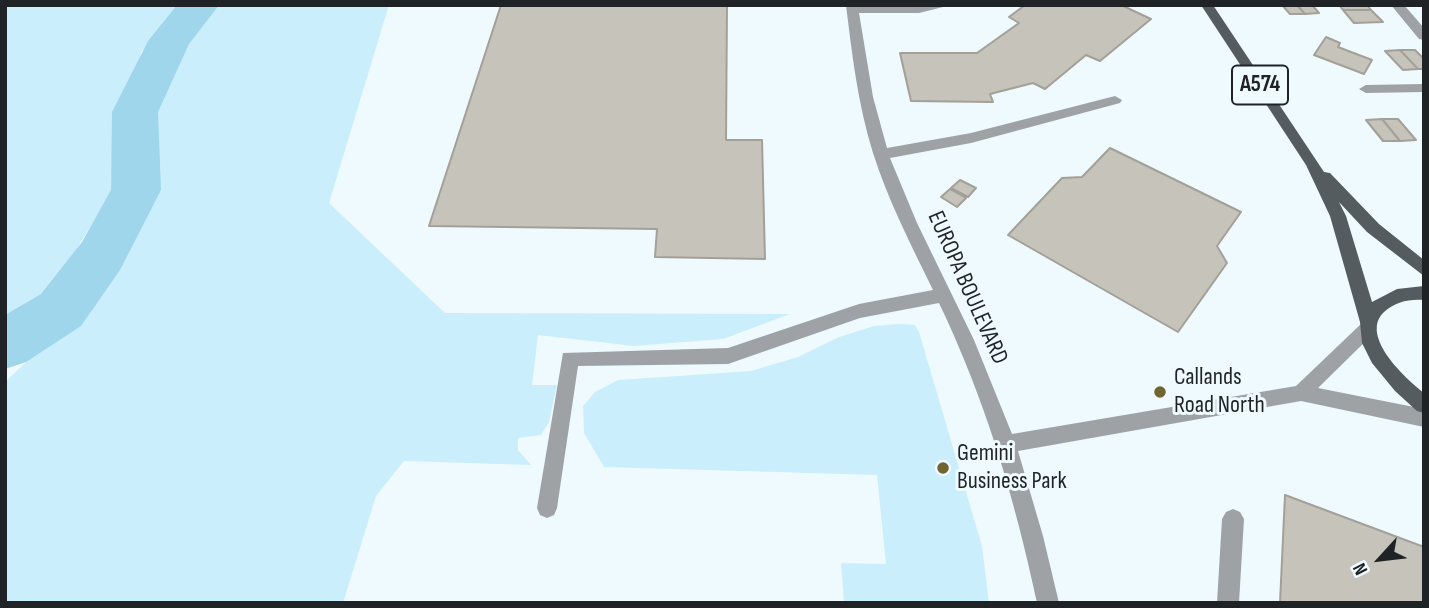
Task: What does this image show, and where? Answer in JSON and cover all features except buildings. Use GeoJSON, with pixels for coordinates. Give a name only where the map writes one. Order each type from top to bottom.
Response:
{"type":"FeatureCollection","features":[{"type":"Feature","properties":{"kind":"main road","name":"A574"},"geometry":{"type":"LineString","coordinates":[[1207,5],[1313,164],[1338,216],[1369,325],[1372,347],[1384,368],[1404,390],[1424,405]]}},
{"type":"Feature","properties":{"kind":"main road","name":"A574"},"geometry":{"type":"LineString","coordinates":[[1313,164],[1373,228],[1424,270]]}},
{"type":"Feature","properties":{"kind":"main road"},"geometry":{"type":"LineString","coordinates":[[1369,325],[1377,306],[1393,296],[1424,293]]}},
{"type":"Feature","properties":{"kind":"street","name":"EUROPA BOULEVARD"},"geometry":{"type":"LineString","coordinates":[[945,5],[919,9],[852,7],[864,87],[881,154],[906,216],[967,344],[1004,444],[1048,603]]}},
{"type":"Feature","properties":{"kind":"street"},"geometry":{"type":"LineString","coordinates":[[1397,5],[1424,36]]}},
{"type":"Feature","properties":{"kind":"street"},"geometry":{"type":"LineString","coordinates":[[1366,89],[1424,88]]}},
{"type":"Feature","properties":{"kind":"street"},"geometry":{"type":"LineString","coordinates":[[881,154],[971,138],[1115,100]]}},
{"type":"Feature","properties":{"kind":"street"},"geometry":{"type":"LineString","coordinates":[[547,508],[570,358],[728,356],[859,311],[945,295]]}},
{"type":"Feature","properties":{"kind":"street"},"geometry":{"type":"LineString","coordinates":[[1301,393],[1369,325]]}},
{"type":"Feature","properties":{"kind":"street"},"geometry":{"type":"LineString","coordinates":[[1004,444],[1301,393],[1424,418]]}},
{"type":"Feature","properties":{"kind":"street"},"geometry":{"type":"LineString","coordinates":[[1228,603],[1233,519]]}},
{"type":"Feature","properties":{"kind":"shaded area"},"geometry":{"type":"Polygon","coordinates":[[[5,5],[181,5],[141,52],[139,60],[177,49],[189,34],[169,30],[187,5],[389,5],[329,203],[445,313],[790,314],[723,339],[634,346],[538,335],[532,385],[557,385],[549,422],[541,435],[518,438],[518,450],[531,465],[404,461],[376,496],[343,603],[5,603],[5,382],[43,346],[106,258],[145,160],[156,106],[121,98],[113,114],[111,193],[42,305],[5,325],[5,5]]]}},
{"type":"Feature","properties":{"kind":"shaded area"},"geometry":{"type":"Polygon","coordinates":[[[915,325],[919,332],[982,546],[989,603],[844,603],[841,563],[886,564],[877,475],[604,467],[584,433],[583,406],[595,392],[618,380],[751,371],[798,357],[839,337],[874,326],[915,325]]]}},
{"type":"Feature","properties":{"kind":"waterway"},"geometry":{"type":"LineString","coordinates":[[5,345],[61,310],[101,256],[136,190],[135,112],[169,41],[199,5]]}},
{"type":"Feature","properties":{"kind":"place","name":"Callands Road North"},"geometry":{"type":"Point","coordinates":[1160,392]}},
{"type":"Feature","properties":{"kind":"place","name":"Gemini Business Park"},"geometry":{"type":"Point","coordinates":[943,468]}}]}
